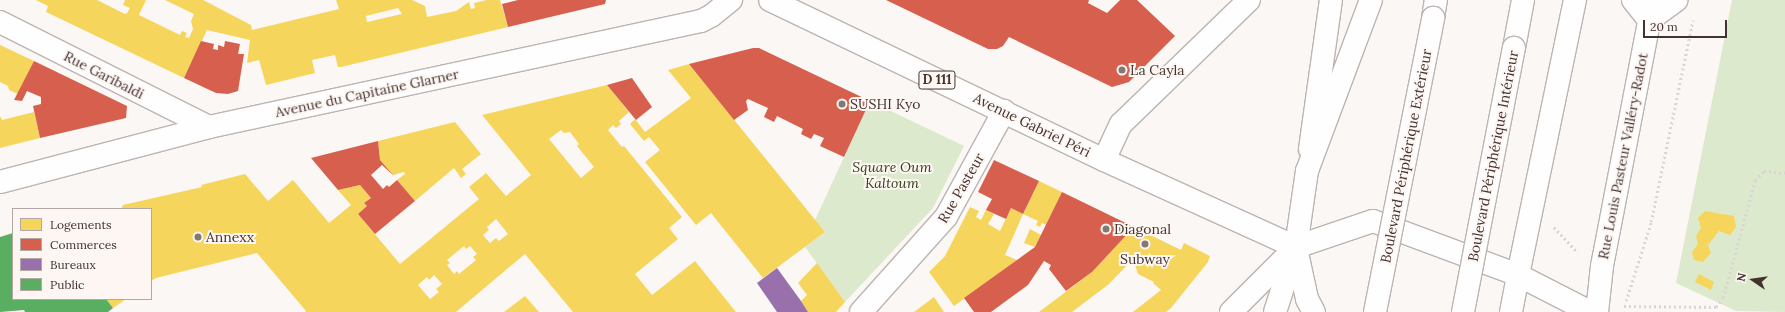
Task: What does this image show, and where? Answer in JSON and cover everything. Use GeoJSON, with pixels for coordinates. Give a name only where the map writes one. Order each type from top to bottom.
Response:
{"type":"FeatureCollection","features":[{"type":"Feature","properties":{"kind":"main road","name":"Avenue du Capitaine Glarner"},"geometry":{"type":"LineString","coordinates":[[0,182],[209,127],[701,21],[711,16],[731,0]]}},
{"type":"Feature","properties":{"kind":"main road","name":"Avenue Gabriel Péri"},"geometry":{"type":"LineString","coordinates":[[770,0],[1104,160],[1296,247]]}},
{"type":"Feature","properties":{"kind":"main road"},"geometry":{"type":"LineString","coordinates":[[1104,160],[1121,124],[1249,0]]}},
{"type":"Feature","properties":{"kind":"main road"},"geometry":{"type":"LineString","coordinates":[[1275,312],[1296,247],[1331,0]]}},
{"type":"Feature","properties":{"kind":"main road"},"geometry":{"type":"LineString","coordinates":[[1307,172],[1371,0]]}},
{"type":"Feature","properties":{"kind":"main road","name":"Boulevard Périphérique Extérieur"},"geometry":{"type":"LineString","coordinates":[[1375,312],[1436,0]]}},
{"type":"Feature","properties":{"kind":"main road","name":"Boulevard Périphérique Intérieur"},"geometry":{"type":"LineString","coordinates":[[1462,312],[1523,0]]}},
{"type":"Feature","properties":{"kind":"main road"},"geometry":{"type":"LineString","coordinates":[[1511,312],[1575,0]]}},
{"type":"Feature","properties":{"kind":"main road"},"geometry":{"type":"LineString","coordinates":[[1633,0],[1651,10],[1677,0]]}},
{"type":"Feature","properties":{"kind":"main road","name":"Rue Louis Pasteur Valléry-Radot"},"geometry":{"type":"LineString","coordinates":[[1597,312],[1602,266],[1651,10]]}},
{"type":"Feature","properties":{"kind":"main road","name":"Rue Garibaldi"},"geometry":{"type":"LineString","coordinates":[[0,22],[209,127]]}},
{"type":"Feature","properties":{"kind":"main road","name":"Rue Pasteur"},"geometry":{"type":"LineString","coordinates":[[862,312],[946,218],[1004,111]]}},
{"type":"Feature","properties":{"kind":"main road"},"geometry":{"type":"LineString","coordinates":[[1231,312],[1296,247],[1373,221],[1518,275],[1590,312]]}},
{"type":"Feature","properties":{"kind":"main road"},"geometry":{"type":"LineString","coordinates":[[1296,247],[1307,300],[1314,312]]}},
{"type":"Feature","properties":{"kind":"path"},"geometry":{"type":"LineString","coordinates":[[1694,15],[1651,222],[1624,306],[1716,307],[1723,298],[1755,180],[1764,171],[1785,173]]}},
{"type":"Feature","properties":{"kind":"path"},"geometry":{"type":"LineString","coordinates":[[1551,225],[1583,258]]}},
{"type":"Feature","properties":{"kind":"green space"},"geometry":{"type":"Polygon","coordinates":[[[1732,0],[1785,0],[1785,312],[1736,311],[1676,283],[1732,0]]]}},
{"type":"Feature","properties":{"kind":"green space","name":"Square Oum Kaltoum"},"geometry":{"type":"Polygon","coordinates":[[[870,101],[964,146],[933,208],[845,302],[805,247],[825,232],[815,220],[870,101]]]}},
{"type":"Feature","properties":{"kind":"building: Logements"},"geometry":{"type":"Polygon","coordinates":[[[36,0],[97,0],[125,14],[130,8],[123,5],[125,0],[146,0],[139,15],[180,35],[182,31],[187,33],[185,37],[189,38],[193,29],[191,21],[194,14],[165,0],[203,0],[251,25],[252,30],[339,9],[336,0],[412,0],[425,6],[427,17],[456,11],[469,2],[471,9],[475,8],[474,3],[487,0],[500,0],[508,27],[341,67],[338,67],[335,55],[312,60],[315,73],[266,85],[259,60],[247,63],[250,40],[207,30],[184,78],[46,12],[48,6],[36,0]],[[398,8],[366,16],[367,22],[402,14],[398,8]]]}},
{"type":"Feature","properties":{"kind":"building: Logements"},"geometry":{"type":"Polygon","coordinates":[[[0,45],[34,61],[18,94],[9,90],[8,86],[0,82],[0,45]]]}},
{"type":"Feature","properties":{"kind":"building: Logements"},"geometry":{"type":"Polygon","coordinates":[[[689,64],[825,232],[763,278],[711,213],[696,225],[645,162],[660,150],[649,137],[644,141],[630,124],[635,119],[645,132],[691,98],[668,70],[689,64]]]}},
{"type":"Feature","properties":{"kind":"building: Logements"},"geometry":{"type":"Polygon","coordinates":[[[607,85],[629,112],[619,121],[621,124],[616,128],[613,125],[608,130],[622,147],[624,146],[682,217],[669,228],[678,239],[635,274],[652,295],[695,261],[736,312],[573,312],[525,254],[456,312],[305,312],[306,311],[257,253],[156,278],[152,280],[152,208],[122,208],[123,205],[202,187],[201,185],[245,174],[268,201],[293,180],[329,223],[351,205],[338,190],[360,185],[371,198],[364,203],[367,206],[358,214],[400,264],[479,199],[469,187],[486,173],[506,196],[531,175],[482,115],[607,85]],[[561,130],[549,139],[581,178],[594,167],[577,146],[579,144],[570,132],[564,133],[561,130]],[[496,219],[487,227],[489,230],[483,235],[490,243],[496,238],[499,241],[508,234],[496,219]],[[464,246],[447,260],[450,263],[447,265],[454,274],[457,271],[459,274],[476,260],[473,257],[477,254],[470,246],[466,249],[464,246]],[[434,275],[429,280],[427,277],[418,285],[430,299],[439,292],[436,289],[442,284],[434,275]]]}},
{"type":"Feature","properties":{"kind":"building: Logements"},"geometry":{"type":"Polygon","coordinates":[[[34,112],[40,138],[0,148],[0,116],[2,120],[34,112]]]}},
{"type":"Feature","properties":{"kind":"building: Logements"},"geometry":{"type":"Polygon","coordinates":[[[455,122],[481,154],[462,169],[466,174],[461,178],[454,168],[415,201],[397,180],[405,174],[404,172],[393,175],[380,160],[378,141],[455,122]]]}},
{"type":"Feature","properties":{"kind":"building: Logements"},"geometry":{"type":"Polygon","coordinates":[[[1039,181],[1062,192],[1046,225],[1042,223],[1040,227],[1036,225],[1038,221],[1023,214],[1039,181]]]}},
{"type":"Feature","properties":{"kind":"building: Logements"},"geometry":{"type":"Polygon","coordinates":[[[970,207],[979,211],[976,217],[981,220],[986,210],[994,214],[988,224],[1000,231],[1011,208],[1023,214],[1005,255],[1017,260],[954,306],[929,272],[945,256],[970,207]]]}},
{"type":"Feature","properties":{"kind":"building: Logements"},"geometry":{"type":"Polygon","coordinates":[[[1705,211],[1734,216],[1736,227],[1730,235],[1719,231],[1708,245],[1711,253],[1703,262],[1694,260],[1692,252],[1698,244],[1696,236],[1701,228],[1698,218],[1705,211]]]}},
{"type":"Feature","properties":{"kind":"building: Logements"},"geometry":{"type":"Polygon","coordinates":[[[1134,227],[1181,250],[1184,243],[1210,256],[1208,262],[1171,308],[1166,312],[1133,312],[1161,290],[1153,283],[1154,282],[1138,274],[1135,265],[1130,262],[1109,284],[1072,312],[1039,312],[1092,272],[1134,227]]]}},
{"type":"Feature","properties":{"kind":"building: Logements"},"geometry":{"type":"Polygon","coordinates":[[[1030,229],[1041,235],[1035,247],[1024,243],[1030,229]]]}},
{"type":"Feature","properties":{"kind":"building: Logements"},"geometry":{"type":"Polygon","coordinates":[[[817,263],[845,302],[836,312],[808,312],[801,301],[807,295],[798,283],[817,263]]]}},
{"type":"Feature","properties":{"kind":"building: Logements"},"geometry":{"type":"Polygon","coordinates":[[[1699,274],[1714,282],[1711,290],[1695,282],[1699,274]]]}},
{"type":"Feature","properties":{"kind":"building: Logements"},"geometry":{"type":"Polygon","coordinates":[[[525,296],[539,312],[504,312],[525,296]]]}},
{"type":"Feature","properties":{"kind":"building: Logements"},"geometry":{"type":"Polygon","coordinates":[[[934,297],[944,312],[914,312],[934,297]]]}},
{"type":"Feature","properties":{"kind":"building: Logements"},"geometry":{"type":"Polygon","coordinates":[[[107,300],[125,300],[113,308],[107,300]]]}},
{"type":"Feature","properties":{"kind":"building: Commerces"},"geometry":{"type":"Polygon","coordinates":[[[518,0],[606,0],[605,4],[508,27],[502,4],[518,0]]]}},
{"type":"Feature","properties":{"kind":"building: Commerces"},"geometry":{"type":"Polygon","coordinates":[[[886,0],[1089,0],[1088,3],[1107,13],[1120,0],[1137,0],[1175,36],[1129,82],[1112,87],[1009,37],[1003,46],[997,49],[988,49],[886,0]]]}},
{"type":"Feature","properties":{"kind":"building: Commerces"},"geometry":{"type":"Polygon","coordinates":[[[201,41],[214,44],[213,49],[218,50],[218,45],[224,47],[225,41],[240,44],[238,54],[244,54],[238,91],[228,94],[216,93],[184,78],[201,41]]]}},
{"type":"Feature","properties":{"kind":"building: Commerces"},"geometry":{"type":"Polygon","coordinates":[[[753,48],[759,48],[870,101],[844,157],[820,146],[824,138],[814,134],[811,139],[801,134],[803,129],[777,116],[774,122],[764,117],[768,108],[748,99],[746,101],[748,110],[734,120],[689,64],[753,48]]]}},
{"type":"Feature","properties":{"kind":"building: Commerces"},"geometry":{"type":"Polygon","coordinates":[[[34,61],[127,106],[126,118],[40,138],[33,106],[41,104],[41,97],[27,91],[22,101],[14,100],[34,61]]]}},
{"type":"Feature","properties":{"kind":"building: Commerces"},"geometry":{"type":"Polygon","coordinates":[[[632,78],[652,107],[636,120],[607,85],[632,78]]]}},
{"type":"Feature","properties":{"kind":"building: Commerces"},"geometry":{"type":"Polygon","coordinates":[[[378,141],[380,160],[394,176],[382,165],[371,175],[383,189],[387,185],[389,187],[397,180],[415,201],[375,234],[358,214],[367,206],[364,203],[371,198],[360,185],[338,190],[311,158],[378,141]]]}},
{"type":"Feature","properties":{"kind":"building: Commerces"},"geometry":{"type":"Polygon","coordinates":[[[994,160],[1039,181],[1023,214],[1011,208],[1006,219],[986,210],[992,199],[978,192],[994,160]]]}},
{"type":"Feature","properties":{"kind":"building: Commerces"},"geometry":{"type":"Polygon","coordinates":[[[1062,192],[1134,227],[1092,272],[1066,291],[1049,269],[1051,265],[1044,261],[1028,285],[991,312],[974,312],[964,298],[1035,247],[1062,192]]]}},
{"type":"Feature","properties":{"kind":"building: Bureaux"},"geometry":{"type":"Polygon","coordinates":[[[777,268],[808,312],[777,312],[757,283],[777,268]]]}},
{"type":"Feature","properties":{"kind":"building: Public"},"geometry":{"type":"Polygon","coordinates":[[[12,233],[12,300],[107,300],[113,308],[108,312],[25,312],[24,310],[0,312],[0,237],[12,233]]]}},
{"type":"Feature","properties":{"kind":"place","name":"La Cayla"},"geometry":{"type":"Point","coordinates":[1122,70]}},
{"type":"Feature","properties":{"kind":"place","name":"SUSHI Kyo"},"geometry":{"type":"Point","coordinates":[842,104]}},
{"type":"Feature","properties":{"kind":"place","name":"Diagonal"},"geometry":{"type":"Point","coordinates":[1106,229]}},
{"type":"Feature","properties":{"kind":"place","name":"Annexx"},"geometry":{"type":"Point","coordinates":[198,237]}},
{"type":"Feature","properties":{"kind":"place","name":"Subway"},"geometry":{"type":"Point","coordinates":[1145,244]}}]}
